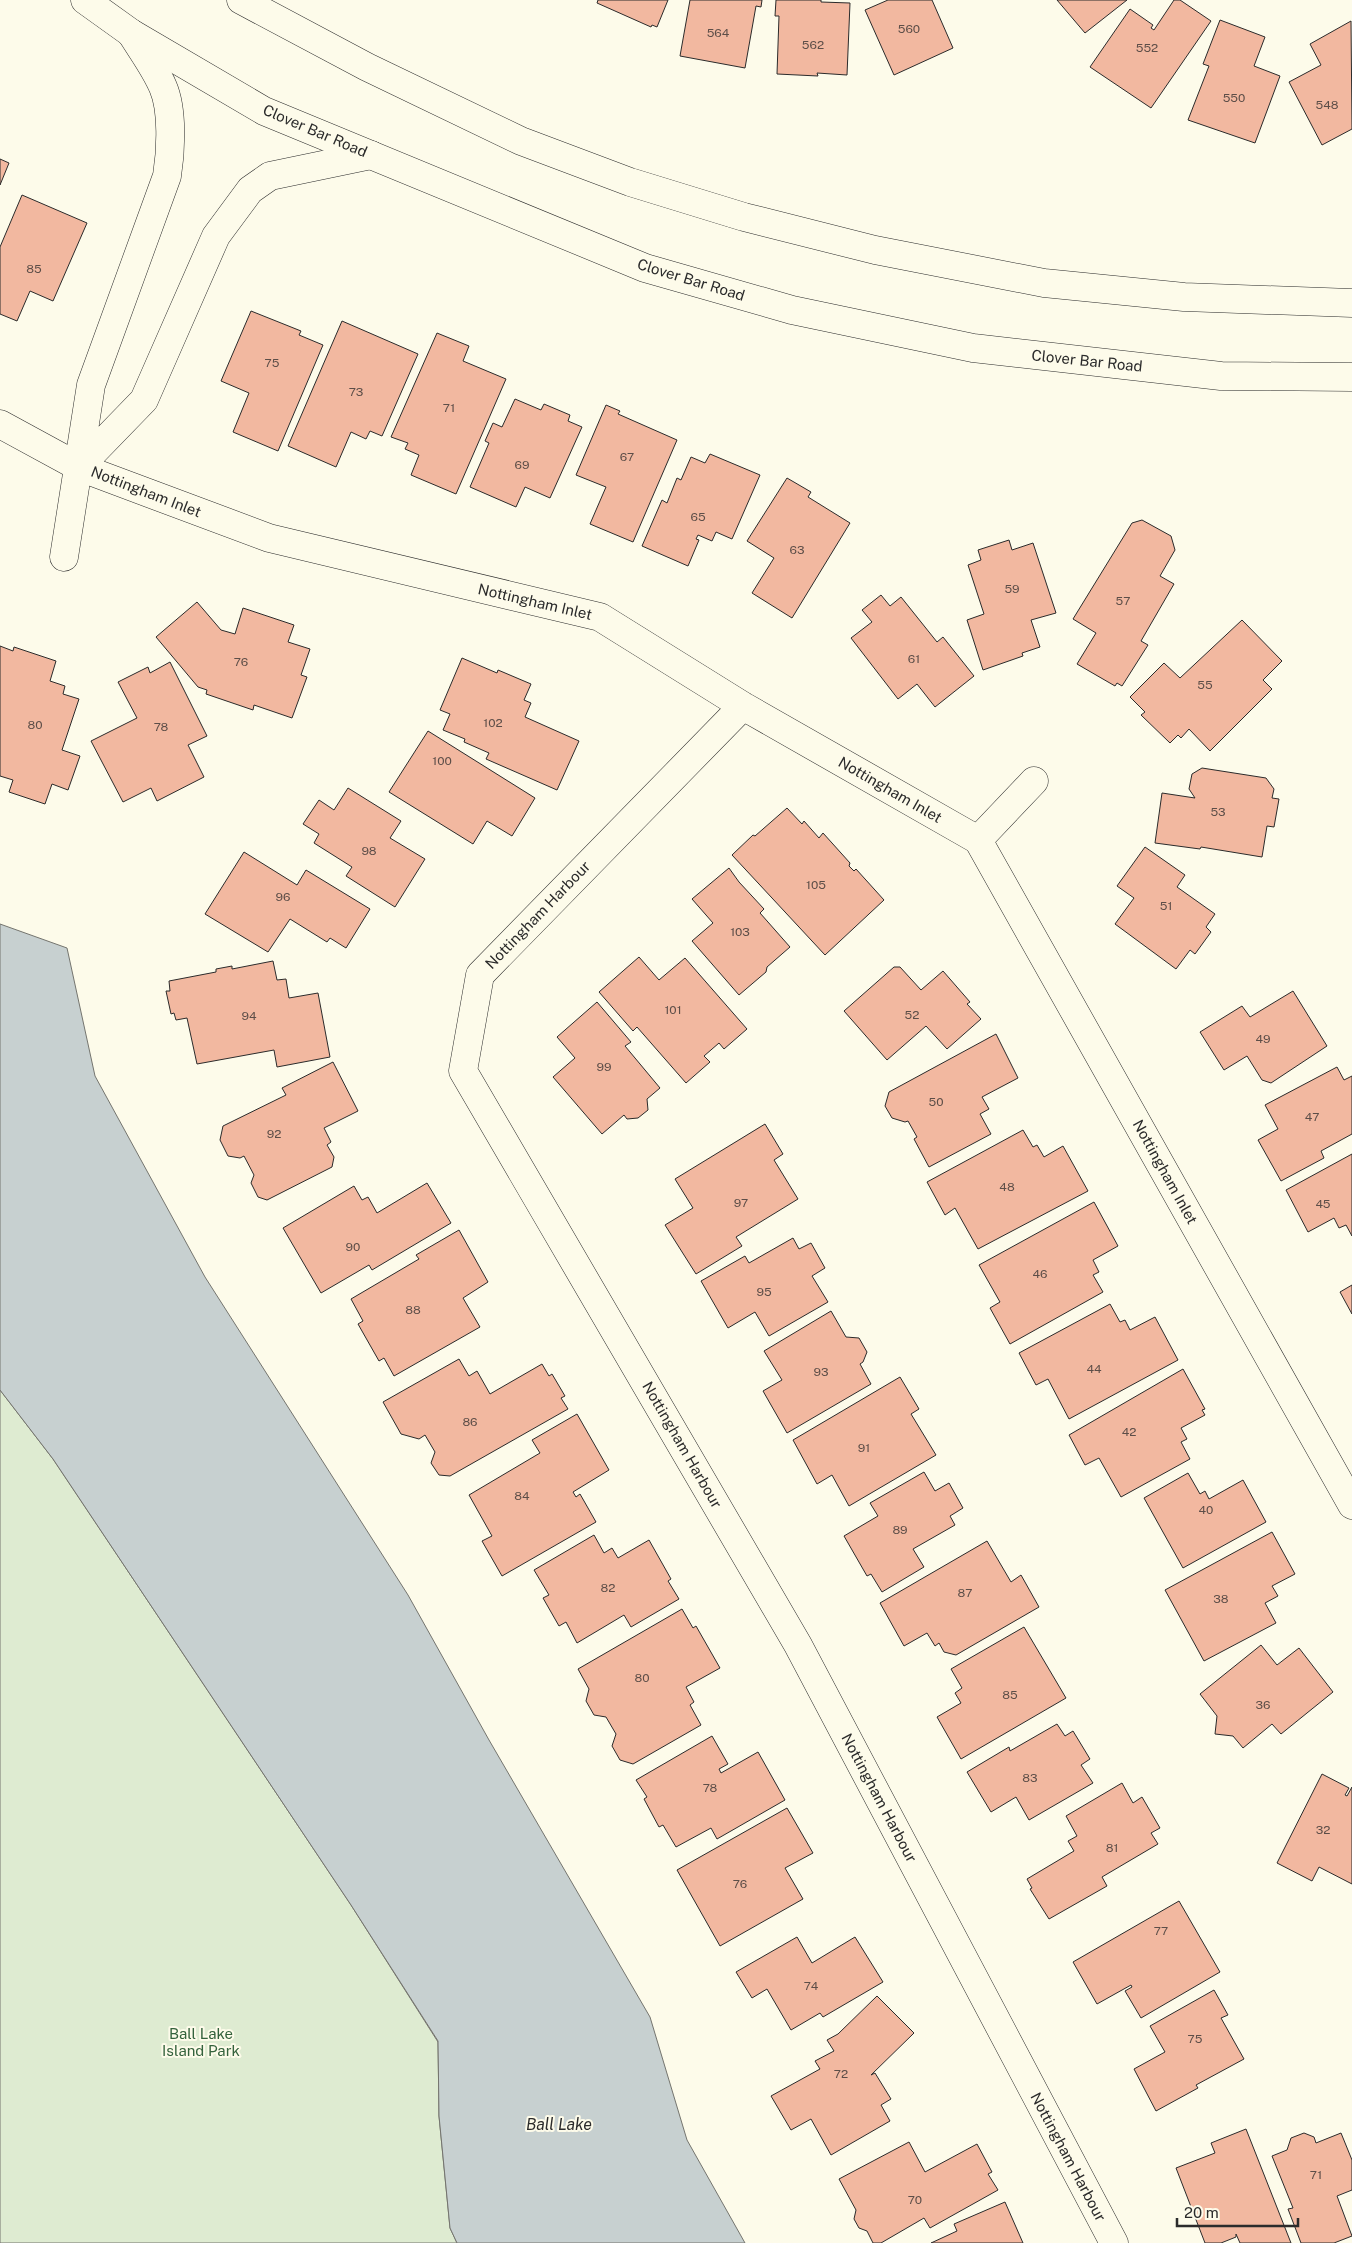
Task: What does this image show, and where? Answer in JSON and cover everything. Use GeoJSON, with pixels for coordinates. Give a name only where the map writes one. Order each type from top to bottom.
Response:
{"type":"FeatureCollection","features":[{"type":"Feature","properties":{"kind":"street","name":"Clover Bar Road"},"geometry":{"type":"LineString","coordinates":[[85,0],[131,33],[264,111],[645,268],[792,310],[974,348],[1221,376],[1352,377]]}},
{"type":"Feature","properties":{"kind":"street"},"geometry":{"type":"LineString","coordinates":[[241,0],[367,67],[521,141],[630,182],[744,217],[875,250],[1044,283],[1184,297],[1352,302]]}},
{"type":"Feature","properties":{"kind":"street","name":"Nottingham Inlet"},"geometry":{"type":"LineString","coordinates":[[64,557],[91,385],[167,176],[171,154],[170,130],[163,88],[131,33]]}},
{"type":"Feature","properties":{"kind":"street","name":"Nottingham Inlet"},"geometry":{"type":"LineString","coordinates":[[79,467],[144,400],[216,236],[250,190],[270,176],[371,155]]}},
{"type":"Feature","properties":{"kind":"street"},"geometry":{"type":"LineString","coordinates":[[0,424],[79,467]]}},
{"type":"Feature","properties":{"kind":"street","name":"Nottingham Inlet"},"geometry":{"type":"LineString","coordinates":[[79,467],[269,538],[600,617],[743,706],[978,840],[1352,1505]]}},
{"type":"Feature","properties":{"kind":"street","name":"Nottingham Harbour"},"geometry":{"type":"LineString","coordinates":[[743,706],[480,974],[463,1071],[798,1645],[1114,2243]]}},
{"type":"Feature","properties":{"kind":"street"},"geometry":{"type":"LineString","coordinates":[[978,840],[1034,781]]}},
{"type":"Feature","properties":{"kind":"green space","name":"Ball Lake Island Park"},"geometry":{"type":"Polygon","coordinates":[[[0,1390],[53,1459],[351,1905],[438,2042],[439,2116],[450,2228],[457,2243],[0,2243],[0,1390]]]}},
{"type":"Feature","properties":{"kind":"water","name":"Ball Lake"},"geometry":{"type":"Polygon","coordinates":[[[0,924],[67,948],[95,1076],[205,1277],[408,1595],[489,1740],[650,2017],[687,2140],[745,2243],[457,2243],[450,2228],[439,2116],[438,2041],[351,1905],[53,1459],[0,1390],[0,924]]]}},
{"type":"Feature","properties":{"kind":"building"},"geometry":{"type":"Polygon","coordinates":[[[598,0],[668,0],[657,27],[652,25],[651,27],[597,3],[598,0]]]}},
{"type":"Feature","properties":{"kind":"building"},"geometry":{"type":"Polygon","coordinates":[[[690,0],[762,0],[761,7],[756,6],[745,68],[680,56],[690,0]]]}},
{"type":"Feature","properties":{"kind":"building"},"geometry":{"type":"Polygon","coordinates":[[[776,0],[821,0],[821,2],[850,3],[847,75],[817,73],[818,76],[777,74],[779,16],[775,16],[776,0]]]}},
{"type":"Feature","properties":{"kind":"building"},"geometry":{"type":"Polygon","coordinates":[[[888,0],[932,0],[953,48],[894,75],[865,10],[888,0]]]}},
{"type":"Feature","properties":{"kind":"building"},"geometry":{"type":"Polygon","coordinates":[[[1057,0],[1127,0],[1085,33],[1057,0]]]}},
{"type":"Feature","properties":{"kind":"building"},"geometry":{"type":"Polygon","coordinates":[[[1174,0],[1180,0],[1211,21],[1151,108],[1090,67],[1130,9],[1153,25],[1151,28],[1154,30],[1174,0]]]}},
{"type":"Feature","properties":{"kind":"building"},"geometry":{"type":"Polygon","coordinates":[[[1220,20],[1265,37],[1254,66],[1280,76],[1255,143],[1188,120],[1209,66],[1203,64],[1220,20]]]}},
{"type":"Feature","properties":{"kind":"building"},"geometry":{"type":"Polygon","coordinates":[[[1351,21],[1352,129],[1322,145],[1289,82],[1321,65],[1310,44],[1351,21]]]}},
{"type":"Feature","properties":{"kind":"building"},"geometry":{"type":"Polygon","coordinates":[[[0,159],[9,163],[0,185],[0,159]]]}},
{"type":"Feature","properties":{"kind":"building"},"geometry":{"type":"Polygon","coordinates":[[[22,195],[87,223],[53,301],[30,291],[17,321],[0,314],[0,247],[22,195]]]}},
{"type":"Feature","properties":{"kind":"building"},"geometry":{"type":"Polygon","coordinates":[[[251,311],[301,331],[299,335],[323,345],[278,451],[233,432],[249,393],[221,381],[251,311]]]}},
{"type":"Feature","properties":{"kind":"building"},"geometry":{"type":"Polygon","coordinates":[[[342,321],[418,354],[382,436],[370,431],[366,439],[351,432],[336,467],[288,446],[342,321]]]}},
{"type":"Feature","properties":{"kind":"building"},"geometry":{"type":"Polygon","coordinates":[[[437,333],[469,346],[463,361],[506,379],[456,494],[411,475],[419,455],[405,449],[408,443],[391,437],[437,333]]]}},
{"type":"Feature","properties":{"kind":"building"},"geometry":{"type":"Polygon","coordinates":[[[515,399],[541,410],[544,404],[570,415],[568,421],[582,427],[550,498],[525,487],[516,507],[470,487],[489,443],[485,441],[493,423],[502,427],[515,399]]]}},
{"type":"Feature","properties":{"kind":"building"},"geometry":{"type":"Polygon","coordinates":[[[606,405],[620,411],[618,414],[677,440],[633,542],[590,524],[606,487],[576,475],[606,405]]]}},
{"type":"Feature","properties":{"kind":"building"},"geometry":{"type":"Polygon","coordinates":[[[710,454],[760,475],[732,539],[716,532],[712,541],[698,535],[696,539],[699,540],[688,566],[642,546],[662,500],[667,503],[677,478],[681,480],[691,457],[705,463],[710,454]]]}},
{"type":"Feature","properties":{"kind":"building"},"geometry":{"type":"Polygon","coordinates":[[[787,478],[811,492],[808,497],[850,523],[792,618],[752,593],[774,558],[747,541],[787,478]]]}},
{"type":"Feature","properties":{"kind":"building"},"geometry":{"type":"Polygon","coordinates":[[[1142,520],[1171,536],[1175,550],[1160,576],[1174,584],[1141,641],[1148,645],[1122,686],[1117,683],[1115,686],[1077,664],[1096,633],[1073,619],[1132,523],[1142,520]]]}},
{"type":"Feature","properties":{"kind":"building"},"geometry":{"type":"Polygon","coordinates":[[[1009,540],[1012,550],[1033,543],[1056,613],[1031,620],[1040,647],[1022,653],[1023,656],[983,670],[967,620],[984,614],[968,565],[981,560],[978,550],[1009,540]]]}},
{"type":"Feature","properties":{"kind":"building"},"geometry":{"type":"Polygon","coordinates":[[[881,595],[890,606],[901,597],[937,642],[943,637],[974,676],[935,707],[917,684],[898,699],[851,638],[872,622],[862,610],[881,595]]]}},
{"type":"Feature","properties":{"kind":"building"},"geometry":{"type":"Polygon","coordinates":[[[197,602],[221,630],[235,634],[243,608],[294,625],[288,642],[310,649],[301,675],[307,677],[292,718],[254,705],[253,710],[206,694],[207,690],[198,687],[156,637],[197,602]]]}},
{"type":"Feature","properties":{"kind":"building"},"geometry":{"type":"Polygon","coordinates":[[[1242,620],[1282,661],[1263,680],[1272,689],[1210,751],[1189,729],[1181,738],[1178,735],[1170,743],[1141,715],[1145,712],[1130,697],[1164,663],[1180,678],[1242,620]]]}},
{"type":"Feature","properties":{"kind":"building"},"geometry":{"type":"Polygon","coordinates":[[[0,646],[13,651],[14,647],[56,661],[50,681],[65,686],[63,694],[79,699],[62,750],[80,756],[68,790],[52,784],[45,804],[9,792],[13,780],[0,776],[0,646]]]}},
{"type":"Feature","properties":{"kind":"building"},"geometry":{"type":"Polygon","coordinates":[[[462,658],[497,673],[498,670],[531,684],[524,700],[531,703],[525,717],[579,741],[557,790],[486,759],[489,753],[464,742],[465,739],[443,730],[450,714],[440,710],[462,658]]]}},
{"type":"Feature","properties":{"kind":"building"},"geometry":{"type":"Polygon","coordinates":[[[170,662],[207,736],[188,745],[204,777],[157,801],[151,788],[123,802],[91,741],[137,718],[118,682],[148,667],[150,673],[170,662]]]}},
{"type":"Feature","properties":{"kind":"building"},"geometry":{"type":"Polygon","coordinates":[[[428,731],[535,798],[512,836],[487,821],[473,844],[389,792],[428,731]]]}},
{"type":"Feature","properties":{"kind":"building"},"geometry":{"type":"Polygon","coordinates":[[[1202,768],[1266,778],[1274,789],[1272,798],[1279,799],[1274,827],[1267,826],[1262,857],[1201,847],[1200,849],[1155,843],[1162,793],[1195,798],[1189,789],[1192,774],[1202,768]]]}},
{"type":"Feature","properties":{"kind":"building"},"geometry":{"type":"Polygon","coordinates":[[[348,788],[401,821],[390,838],[425,859],[395,907],[346,876],[352,867],[314,843],[319,834],[303,824],[319,800],[334,810],[348,788]]]}},
{"type":"Feature","properties":{"kind":"building"},"geometry":{"type":"Polygon","coordinates":[[[787,808],[802,824],[804,821],[819,838],[823,833],[850,863],[849,866],[854,871],[856,869],[884,900],[825,955],[732,855],[753,835],[755,836],[787,808]]]}},
{"type":"Feature","properties":{"kind":"building"},"geometry":{"type":"Polygon","coordinates":[[[1145,847],[1185,875],[1177,887],[1215,914],[1206,927],[1211,932],[1195,954],[1190,950],[1176,969],[1115,924],[1134,898],[1117,886],[1145,847]]]}},
{"type":"Feature","properties":{"kind":"building"},"geometry":{"type":"Polygon","coordinates":[[[244,852],[297,885],[306,870],[370,909],[346,948],[330,938],[327,942],[290,919],[268,952],[205,914],[244,852]]]}},
{"type":"Feature","properties":{"kind":"building"},"geometry":{"type":"Polygon","coordinates":[[[729,868],[764,909],[760,913],[790,947],[767,967],[766,972],[739,995],[692,941],[713,923],[692,899],[729,868]]]}},
{"type":"Feature","properties":{"kind":"building"},"geometry":{"type":"Polygon","coordinates":[[[639,957],[659,980],[685,958],[747,1029],[724,1049],[719,1043],[704,1056],[710,1062],[686,1083],[637,1027],[633,1031],[599,992],[639,957]]]}},
{"type":"Feature","properties":{"kind":"building"},"geometry":{"type":"Polygon","coordinates":[[[273,961],[277,980],[286,979],[289,998],[318,993],[330,1057],[277,1067],[274,1050],[197,1064],[187,1018],[176,1020],[174,1013],[171,1014],[166,991],[170,991],[169,981],[216,972],[216,969],[232,966],[232,969],[273,961]]]}},
{"type":"Feature","properties":{"kind":"building"},"geometry":{"type":"Polygon","coordinates":[[[894,967],[900,967],[921,990],[943,971],[970,1002],[967,1004],[981,1019],[947,1049],[926,1026],[887,1060],[844,1011],[894,967]]]}},
{"type":"Feature","properties":{"kind":"building"},"geometry":{"type":"Polygon","coordinates":[[[1293,991],[1327,1046],[1271,1083],[1262,1080],[1247,1056],[1224,1070],[1200,1032],[1242,1006],[1250,1017],[1293,991]]]}},
{"type":"Feature","properties":{"kind":"building"},"geometry":{"type":"Polygon","coordinates":[[[597,1002],[631,1042],[625,1046],[660,1088],[647,1099],[648,1110],[638,1118],[627,1119],[624,1115],[602,1134],[553,1077],[575,1058],[557,1037],[597,1002]]]}},
{"type":"Feature","properties":{"kind":"building"},"geometry":{"type":"Polygon","coordinates":[[[996,1034],[1018,1078],[982,1097],[989,1109],[980,1114],[991,1134],[929,1167],[914,1139],[917,1137],[908,1121],[905,1122],[892,1118],[885,1106],[889,1092],[996,1034]]]}},
{"type":"Feature","properties":{"kind":"building"},"geometry":{"type":"Polygon","coordinates":[[[333,1062],[358,1111],[324,1128],[331,1142],[327,1145],[334,1157],[332,1167],[267,1200],[258,1197],[251,1183],[254,1175],[244,1156],[240,1158],[228,1156],[220,1140],[223,1126],[286,1095],[282,1088],[333,1062]]]}},
{"type":"Feature","properties":{"kind":"building"},"geometry":{"type":"Polygon","coordinates":[[[1337,1067],[1344,1080],[1352,1076],[1352,1134],[1321,1151],[1324,1158],[1281,1181],[1258,1140],[1278,1129],[1265,1105],[1337,1067]]]}},
{"type":"Feature","properties":{"kind":"building"},"geometry":{"type":"Polygon","coordinates":[[[765,1124],[783,1154],[774,1160],[798,1199],[736,1237],[742,1246],[696,1274],[665,1225],[693,1208],[675,1179],[765,1124]]]}},
{"type":"Feature","properties":{"kind":"building"},"geometry":{"type":"Polygon","coordinates":[[[1023,1130],[1033,1147],[1037,1145],[1044,1157],[1063,1146],[1088,1191],[978,1249],[955,1208],[945,1215],[927,1182],[1023,1130]]]}},
{"type":"Feature","properties":{"kind":"building"},"geometry":{"type":"Polygon","coordinates":[[[1352,1154],[1352,1236],[1346,1225],[1339,1228],[1334,1218],[1308,1232],[1286,1190],[1352,1154]]]}},
{"type":"Feature","properties":{"kind":"building"},"geometry":{"type":"Polygon","coordinates":[[[427,1183],[451,1223],[372,1270],[369,1265],[321,1293],[283,1228],[354,1186],[362,1200],[368,1197],[377,1213],[427,1183]]]}},
{"type":"Feature","properties":{"kind":"building"},"geometry":{"type":"Polygon","coordinates":[[[1094,1202],[1118,1246],[1093,1260],[1099,1272],[1093,1275],[1103,1292],[1010,1344],[990,1308],[1000,1302],[979,1265],[1094,1202]]]}},
{"type":"Feature","properties":{"kind":"building"},"geometry":{"type":"Polygon","coordinates":[[[459,1230],[488,1282],[463,1298],[480,1327],[394,1376],[384,1358],[379,1361],[358,1324],[363,1321],[351,1299],[419,1259],[416,1255],[459,1230]]]}},
{"type":"Feature","properties":{"kind":"building"},"geometry":{"type":"Polygon","coordinates":[[[793,1238],[799,1249],[811,1243],[825,1268],[812,1276],[828,1302],[769,1336],[755,1312],[728,1328],[701,1281],[745,1256],[749,1263],[793,1238]]]}},
{"type":"Feature","properties":{"kind":"building"},"geometry":{"type":"Polygon","coordinates":[[[1352,1285],[1352,1314],[1340,1292],[1352,1285]]]}},
{"type":"Feature","properties":{"kind":"building"},"geometry":{"type":"Polygon","coordinates":[[[1110,1304],[1120,1322],[1125,1320],[1130,1330],[1155,1317],[1178,1360],[1069,1419],[1048,1379],[1036,1385],[1019,1353],[1110,1304]]]}},
{"type":"Feature","properties":{"kind":"building"},"geometry":{"type":"Polygon","coordinates":[[[831,1311],[846,1337],[859,1338],[867,1352],[863,1362],[860,1364],[871,1384],[787,1433],[763,1391],[782,1380],[764,1351],[831,1311]]]}},
{"type":"Feature","properties":{"kind":"building"},"geometry":{"type":"Polygon","coordinates":[[[459,1359],[469,1376],[477,1371],[490,1394],[542,1364],[549,1376],[552,1374],[565,1396],[561,1398],[568,1409],[450,1476],[439,1475],[431,1463],[435,1452],[425,1435],[419,1439],[401,1434],[383,1402],[459,1359]]]}},
{"type":"Feature","properties":{"kind":"building"},"geometry":{"type":"Polygon","coordinates":[[[1183,1369],[1205,1409],[1202,1410],[1205,1415],[1181,1428],[1187,1439],[1181,1442],[1190,1459],[1121,1497],[1099,1458],[1085,1465],[1069,1435],[1183,1369]]]}},
{"type":"Feature","properties":{"kind":"building"},"geometry":{"type":"Polygon","coordinates":[[[900,1377],[919,1409],[911,1414],[936,1455],[849,1506],[832,1475],[817,1484],[793,1440],[900,1377]]]}},
{"type":"Feature","properties":{"kind":"building"},"geometry":{"type":"Polygon","coordinates":[[[577,1414],[609,1470],[573,1492],[576,1497],[580,1494],[596,1522],[502,1576],[482,1541],[492,1536],[469,1495],[540,1453],[532,1440],[577,1414]]]}},
{"type":"Feature","properties":{"kind":"building"},"geometry":{"type":"Polygon","coordinates":[[[924,1472],[935,1491],[949,1483],[963,1508],[950,1516],[955,1525],[913,1549],[924,1567],[882,1592],[871,1574],[867,1576],[844,1536],[878,1516],[870,1503],[924,1472]]]}},
{"type":"Feature","properties":{"kind":"building"},"geometry":{"type":"Polygon","coordinates":[[[1188,1473],[1200,1494],[1205,1491],[1209,1499],[1243,1480],[1266,1522],[1183,1568],[1144,1498],[1188,1473]]]}},
{"type":"Feature","properties":{"kind":"building"},"geometry":{"type":"Polygon","coordinates":[[[1272,1532],[1295,1574],[1272,1586],[1278,1596],[1265,1603],[1276,1623],[1204,1661],[1165,1590],[1272,1532]]]}},
{"type":"Feature","properties":{"kind":"building"},"geometry":{"type":"Polygon","coordinates":[[[594,1535],[604,1553],[612,1548],[618,1558],[649,1540],[671,1579],[668,1581],[679,1599],[631,1627],[624,1615],[577,1643],[566,1622],[559,1626],[543,1598],[549,1595],[534,1570],[594,1535]]]}},
{"type":"Feature","properties":{"kind":"building"},"geometry":{"type":"Polygon","coordinates":[[[987,1541],[1011,1582],[1021,1575],[1039,1607],[956,1655],[944,1652],[939,1643],[935,1646],[927,1633],[904,1646],[880,1603],[987,1541]]]}},
{"type":"Feature","properties":{"kind":"building"},"geometry":{"type":"Polygon","coordinates":[[[682,1609],[693,1628],[696,1626],[720,1668],[686,1687],[694,1702],[690,1705],[701,1725],[633,1764],[620,1760],[612,1746],[616,1734],[606,1717],[594,1715],[586,1701],[589,1689],[578,1669],[682,1609]]]}},
{"type":"Feature","properties":{"kind":"building"},"geometry":{"type":"Polygon","coordinates":[[[1024,1627],[1066,1698],[961,1759],[937,1717],[961,1703],[955,1693],[962,1688],[951,1669],[1024,1627]]]}},
{"type":"Feature","properties":{"kind":"building"},"geometry":{"type":"Polygon","coordinates":[[[1261,1645],[1277,1665],[1299,1648],[1333,1692],[1281,1734],[1272,1724],[1243,1748],[1233,1736],[1215,1734],[1217,1716],[1200,1694],[1261,1645]]]}},
{"type":"Feature","properties":{"kind":"building"},"geometry":{"type":"Polygon","coordinates":[[[1057,1724],[1065,1736],[1073,1731],[1090,1759],[1081,1765],[1093,1783],[1029,1820],[1016,1797],[991,1812],[967,1772],[1009,1747],[1010,1751],[1057,1724]]]}},
{"type":"Feature","properties":{"kind":"building"},"geometry":{"type":"Polygon","coordinates":[[[712,1736],[728,1764],[719,1769],[721,1773],[758,1752],[785,1800],[717,1839],[711,1828],[676,1847],[663,1825],[659,1827],[644,1799],[647,1797],[636,1780],[712,1736]]]}},
{"type":"Feature","properties":{"kind":"building"},"geometry":{"type":"Polygon","coordinates":[[[1322,1774],[1349,1788],[1345,1795],[1347,1796],[1352,1787],[1352,1884],[1319,1867],[1312,1881],[1277,1863],[1322,1774]]]}},
{"type":"Feature","properties":{"kind":"building"},"geometry":{"type":"Polygon","coordinates":[[[1122,1783],[1133,1803],[1142,1797],[1160,1828],[1151,1833],[1158,1844],[1102,1877],[1107,1886],[1049,1919],[1030,1889],[1032,1888],[1027,1879],[1074,1851],[1068,1841],[1077,1836],[1066,1816],[1122,1783]]]}},
{"type":"Feature","properties":{"kind":"building"},"geometry":{"type":"Polygon","coordinates":[[[787,1808],[813,1853],[785,1868],[803,1899],[720,1946],[677,1870],[787,1808]]]}},
{"type":"Feature","properties":{"kind":"building"},"geometry":{"type":"Polygon","coordinates":[[[1179,1901],[1220,1972],[1141,2018],[1125,1991],[1132,1987],[1131,1985],[1097,2004],[1073,1962],[1179,1901]]]}},
{"type":"Feature","properties":{"kind":"building"},"geometry":{"type":"Polygon","coordinates":[[[797,1937],[812,1963],[855,1937],[883,1982],[823,2017],[820,2013],[791,2030],[767,1989],[752,1998],[736,1972],[797,1937]]]}},
{"type":"Feature","properties":{"kind":"building"},"geometry":{"type":"Polygon","coordinates":[[[1214,1990],[1228,2015],[1221,2018],[1244,2059],[1196,2085],[1198,2088],[1156,2111],[1134,2069],[1165,2052],[1150,2026],[1214,1990]]]}},
{"type":"Feature","properties":{"kind":"building"},"geometry":{"type":"Polygon","coordinates":[[[877,1996],[914,2033],[871,2075],[875,2073],[891,2099],[881,2105],[890,2121],[831,2155],[811,2119],[791,2130],[771,2096],[820,2069],[815,2061],[834,2051],[827,2040],[838,2034],[877,1996]]]}},
{"type":"Feature","properties":{"kind":"building"},"geometry":{"type":"Polygon","coordinates":[[[1246,2129],[1291,2243],[1240,2243],[1236,2234],[1236,2237],[1221,2243],[1205,2243],[1176,2168],[1215,2153],[1211,2143],[1246,2129]]]}},
{"type":"Feature","properties":{"kind":"building"},"geometry":{"type":"Polygon","coordinates":[[[1304,2133],[1314,2137],[1316,2143],[1341,2133],[1352,2160],[1352,2190],[1337,2196],[1352,2236],[1334,2243],[1301,2243],[1288,2209],[1293,2208],[1272,2156],[1287,2150],[1291,2138],[1304,2133]]]}},
{"type":"Feature","properties":{"kind":"building"},"geometry":{"type":"Polygon","coordinates":[[[909,2142],[925,2172],[977,2144],[992,2172],[988,2174],[998,2190],[930,2228],[924,2218],[881,2243],[873,2243],[867,2231],[859,2228],[854,2219],[856,2210],[839,2179],[909,2142]]]}},
{"type":"Feature","properties":{"kind":"building"},"geometry":{"type":"Polygon","coordinates":[[[1005,2202],[1023,2243],[931,2243],[957,2231],[954,2224],[1005,2202]]]}}]}
